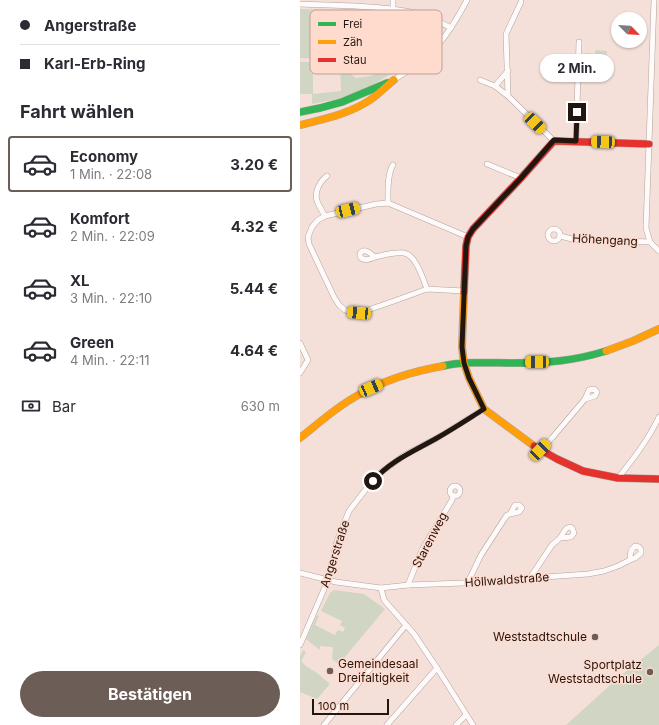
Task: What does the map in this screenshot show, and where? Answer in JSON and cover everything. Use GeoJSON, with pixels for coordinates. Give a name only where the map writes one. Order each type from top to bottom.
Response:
{"type":"FeatureCollection","features":[{"type":"Feature","properties":{"kind":"street"},"geometry":{"type":"LineString","coordinates":[[390,9],[393,0]]}},
{"type":"Feature","properties":{"kind":"street"},"geometry":{"type":"LineString","coordinates":[[442,39],[451,28],[467,0]]}},
{"type":"Feature","properties":{"kind":"street"},"geometry":{"type":"LineString","coordinates":[[654,0],[646,228],[650,242],[659,251]]}},
{"type":"Feature","properties":{"kind":"street"},"geometry":{"type":"LineString","coordinates":[[508,96],[506,34],[521,2]]}},
{"type":"Feature","properties":{"kind":"street"},"geometry":{"type":"LineString","coordinates":[[300,4],[396,10]]}},
{"type":"Feature","properties":{"kind":"street"},"geometry":{"type":"LineString","coordinates":[[442,24],[451,28]]}},
{"type":"Feature","properties":{"kind":"street"},"geometry":{"type":"LineString","coordinates":[[576,141],[579,42]]}},
{"type":"Feature","properties":{"kind":"street"},"geometry":{"type":"LineString","coordinates":[[495,86],[508,71]]}},
{"type":"Feature","properties":{"kind":"street"},"geometry":{"type":"LineString","coordinates":[[300,125],[336,115],[370,100],[403,74]]}},
{"type":"Feature","properties":{"kind":"street"},"geometry":{"type":"LineString","coordinates":[[300,112],[342,102],[394,80]]}},
{"type":"Feature","properties":{"kind":"street"},"geometry":{"type":"LineString","coordinates":[[480,80],[495,86],[508,96],[554,140],[649,144]]}},
{"type":"Feature","properties":{"kind":"street"},"geometry":{"type":"LineString","coordinates":[[554,140],[473,229],[468,237],[466,246],[462,347],[464,363],[469,378],[484,409],[540,450],[583,471],[618,478],[659,479]]}},
{"type":"Feature","properties":{"kind":"street"},"geometry":{"type":"LineString","coordinates":[[487,164],[521,178]]}},
{"type":"Feature","properties":{"kind":"street"},"geometry":{"type":"LineString","coordinates":[[388,203],[389,176],[390,169],[393,165]]}},
{"type":"Feature","properties":{"kind":"street"},"geometry":{"type":"LineString","coordinates":[[325,216],[318,205],[316,198],[321,181],[328,176]]}},
{"type":"Feature","properties":{"kind":"street"},"geometry":{"type":"LineString","coordinates":[[464,291],[427,289],[394,302],[359,313],[350,312],[339,305],[334,297],[309,244],[308,237],[318,220],[325,216],[369,205],[388,203],[468,237]]}},
{"type":"Feature","properties":{"kind":"street","name":"Höhengang"},"geometry":{"type":"LineString","coordinates":[[560,236],[572,239],[650,242]]}},
{"type":"Feature","properties":{"kind":"street"},"geometry":{"type":"LineString","coordinates":[[375,257],[405,253],[418,265],[427,289]]}},
{"type":"Feature","properties":{"kind":"street"},"geometry":{"type":"LineString","coordinates":[[300,438],[344,404],[371,388],[399,376],[448,364],[550,362],[575,359],[621,346],[659,330]]}},
{"type":"Feature","properties":{"kind":"street"},"geometry":{"type":"LineString","coordinates":[[300,343],[308,360],[300,373]]}},
{"type":"Feature","properties":{"kind":"street"},"geometry":{"type":"LineString","coordinates":[[540,450],[585,399]]}},
{"type":"Feature","properties":{"kind":"street","name":"Angerstraße"},"geometry":{"type":"LineString","coordinates":[[300,644],[328,580],[337,541],[346,518],[359,497],[380,473],[403,456],[484,409]]}},
{"type":"Feature","properties":{"kind":"street"},"geometry":{"type":"LineString","coordinates":[[618,478],[636,456],[652,432],[659,417]]}},
{"type":"Feature","properties":{"kind":"street","name":"Starenweg"},"geometry":{"type":"LineString","coordinates":[[408,585],[422,550],[453,496]]}},
{"type":"Feature","properties":{"kind":"street"},"geometry":{"type":"LineString","coordinates":[[468,582],[481,555],[503,521],[510,514]]}},
{"type":"Feature","properties":{"kind":"street"},"geometry":{"type":"LineString","coordinates":[[530,578],[552,545],[560,538]]}},
{"type":"Feature","properties":{"kind":"street","name":"Höllwaldstraße"},"geometry":{"type":"LineString","coordinates":[[300,573],[328,580],[381,588],[408,585],[491,582],[588,574],[604,572],[630,560]]}},
{"type":"Feature","properties":{"kind":"street"},"geometry":{"type":"LineString","coordinates":[[381,588],[384,600],[414,634],[473,725]]}},
{"type":"Feature","properties":{"kind":"street"},"geometry":{"type":"LineString","coordinates":[[324,725],[406,626]]}},
{"type":"Feature","properties":{"kind":"street"},"geometry":{"type":"LineString","coordinates":[[387,725],[437,668]]}},
{"type":"Feature","properties":{"kind":"street"},"geometry":{"type":"LineString","coordinates":[[456,725],[466,715]]}},
{"type":"Feature","properties":{"kind":"green space"},"geometry":{"type":"Polygon","coordinates":[[[300,9],[338,10],[310,10],[310,59],[300,58],[300,9]]]}},
{"type":"Feature","properties":{"kind":"green space"},"geometry":{"type":"Polygon","coordinates":[[[345,9],[365,10],[344,10],[345,9]]]}},
{"type":"Feature","properties":{"kind":"green space"},"geometry":{"type":"Polygon","coordinates":[[[595,50],[607,51],[606,68],[585,68],[585,53],[595,54],[595,50]]]}},
{"type":"Feature","properties":{"kind":"green space"},"geometry":{"type":"Polygon","coordinates":[[[300,62],[310,62],[310,74],[313,74],[313,94],[341,91],[340,74],[351,74],[356,78],[375,74],[391,74],[374,84],[343,98],[312,104],[312,94],[300,94],[300,62]]]}},
{"type":"Feature","properties":{"kind":"green space"},"geometry":{"type":"Polygon","coordinates":[[[334,590],[364,594],[385,609],[339,664],[332,659],[333,647],[320,646],[320,650],[306,639],[317,615],[319,616],[315,625],[335,635],[338,630],[343,632],[345,628],[340,625],[342,621],[321,611],[330,593],[334,590]]]}},
{"type":"Feature","properties":{"kind":"green space"},"geometry":{"type":"Polygon","coordinates":[[[659,645],[659,725],[566,725],[618,678],[659,645]]]}},
{"type":"Feature","properties":{"kind":"green space"},"geometry":{"type":"Polygon","coordinates":[[[303,650],[306,652],[301,661],[330,684],[317,699],[300,692],[300,656],[303,650]]]}},
{"type":"Feature","properties":{"kind":"traffic: fast"},"geometry":{"type":"LineString","coordinates":[[300,112],[342,102],[387,83]]}},
{"type":"Feature","properties":{"kind":"traffic: fast"},"geometry":{"type":"LineString","coordinates":[[443,366],[469,363],[549,362],[583,357],[606,351]]}},
{"type":"Feature","properties":{"kind":"traffic: slow"},"geometry":{"type":"LineString","coordinates":[[300,125],[336,116],[354,109],[373,98],[394,80]]}},
{"type":"Feature","properties":{"kind":"traffic: slow"},"geometry":{"type":"LineString","coordinates":[[464,292],[462,347],[464,363],[469,378],[484,409],[534,446]]}},
{"type":"Feature","properties":{"kind":"traffic: slow"},"geometry":{"type":"LineString","coordinates":[[606,351],[659,329]]}},
{"type":"Feature","properties":{"kind":"traffic: slow"},"geometry":{"type":"LineString","coordinates":[[300,438],[338,408],[372,388],[401,376],[443,366]]}},
{"type":"Feature","properties":{"kind":"traffic: jam"},"geometry":{"type":"LineString","coordinates":[[464,292],[466,246],[468,237],[473,229],[554,141],[649,144]]}},
{"type":"Feature","properties":{"kind":"traffic: jam"},"geometry":{"type":"LineString","coordinates":[[534,446],[583,471],[618,478],[659,479]]}},
{"type":"Feature","properties":{"kind":"place","name":"Weststadtschule"},"geometry":{"type":"Point","coordinates":[595,637]}},
{"type":"Feature","properties":{"kind":"place","name":"Gemeindesaal Dreifaltigkeit"},"geometry":{"type":"Point","coordinates":[330,671]}},
{"type":"Feature","properties":{"kind":"place","name":"Sportplatz Weststadtschule"},"geometry":{"type":"Point","coordinates":[650,672]}},
{"type":"Feature","properties":{"kind":"route"},"geometry":{"type":"LineString","coordinates":[[373,481],[380,473],[403,456],[444,434],[484,409],[469,378],[464,363],[462,347],[466,246],[468,237],[473,229],[554,140],[576,141],[577,112]]}}]}
